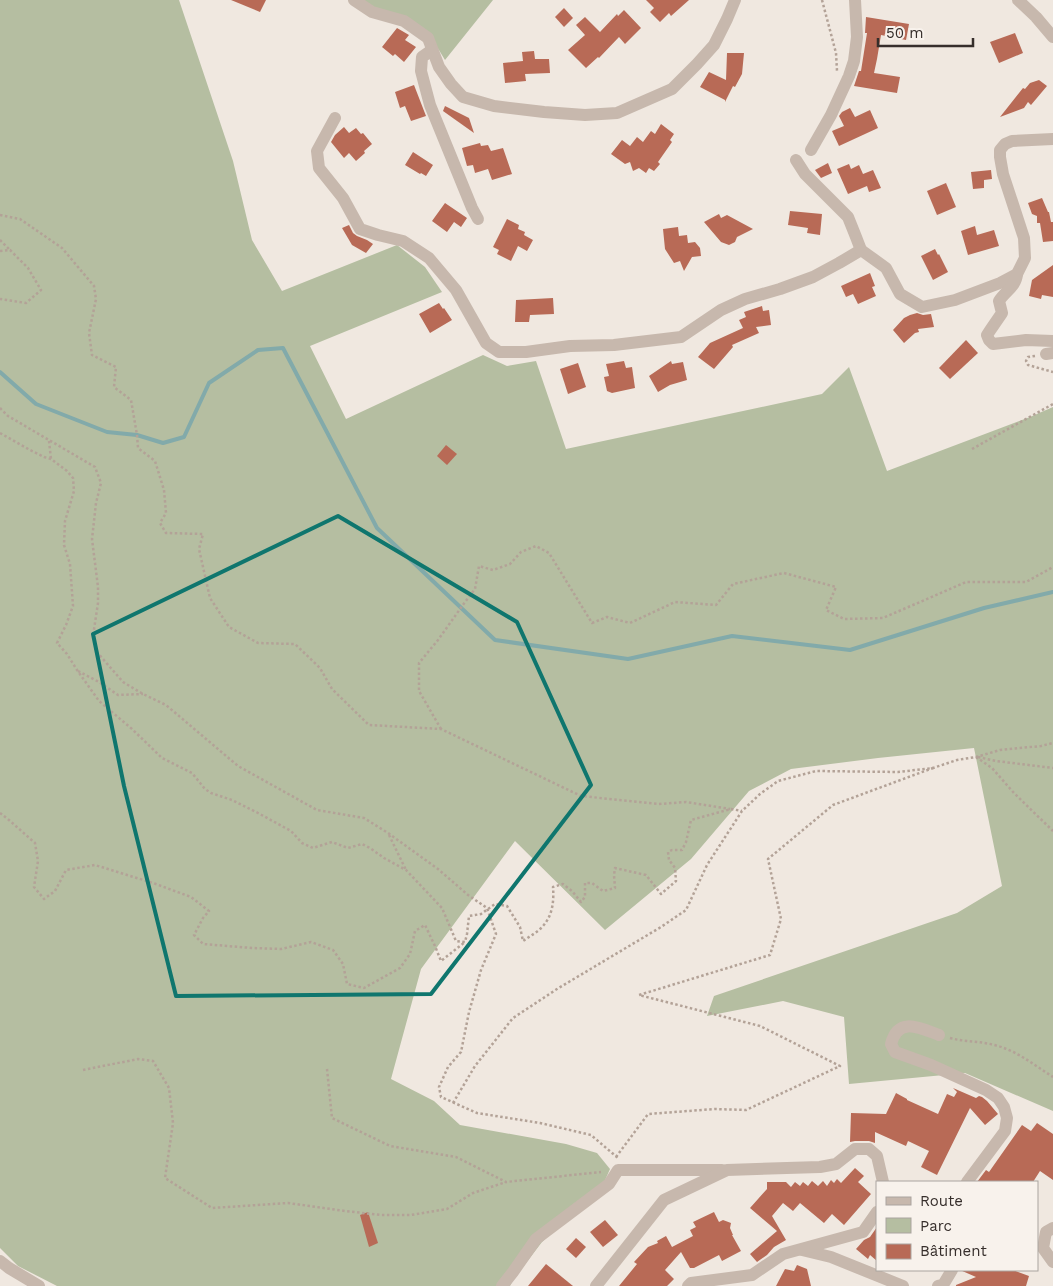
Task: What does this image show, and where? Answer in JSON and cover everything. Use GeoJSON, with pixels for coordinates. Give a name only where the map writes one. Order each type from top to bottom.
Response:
{"type":"FeatureCollection","features":[{"type":"Feature","properties":{"kind":"street"},"geometry":{"type":"LineString","coordinates":[[354,0],[372,12],[404,21],[428,38],[439,67],[463,97],[494,106],[544,112],[585,114],[617,113],[672,89],[714,45],[735,0]]}},
{"type":"Feature","properties":{"kind":"street"},"geometry":{"type":"LineString","coordinates":[[810,150],[831,115],[854,61],[857,38],[855,0]]}},
{"type":"Feature","properties":{"kind":"street"},"geometry":{"type":"LineString","coordinates":[[1018,0],[1053,37]]}},
{"type":"Feature","properties":{"kind":"street"},"geometry":{"type":"LineString","coordinates":[[432,50],[422,57],[421,71],[430,105],[478,219]]}},
{"type":"Feature","properties":{"kind":"street"},"geometry":{"type":"LineString","coordinates":[[335,118],[317,151],[319,168],[343,198],[360,229],[403,241],[429,258],[456,290],[486,343],[499,352],[526,352],[570,346],[614,345],[681,338],[720,310],[745,299],[780,289],[814,276],[860,250]]}},
{"type":"Feature","properties":{"kind":"street"},"geometry":{"type":"LineString","coordinates":[[1053,139],[1012,141],[1005,144],[1000,150],[1003,174],[1024,238],[1025,258],[1017,274],[1016,281],[1002,295],[999,301],[1002,313],[987,335],[994,344],[1026,340],[1053,341]]}},
{"type":"Feature","properties":{"kind":"street"},"geometry":{"type":"LineString","coordinates":[[796,160],[805,174],[848,217],[860,250],[886,268],[900,294],[922,307],[955,300],[1000,283],[1017,274]]}},
{"type":"Feature","properties":{"kind":"street"},"geometry":{"type":"LineString","coordinates":[[939,1035],[907,1026],[897,1030],[893,1035],[891,1044],[896,1052],[931,1065],[986,1090],[998,1098],[1004,1107],[1007,1118],[1005,1131],[968,1181]]}},
{"type":"Feature","properties":{"kind":"street"},"geometry":{"type":"LineString","coordinates":[[502,1286],[514,1272],[536,1239],[609,1184],[618,1170],[727,1170],[820,1167],[836,1164],[855,1149],[869,1149],[877,1156],[883,1181]]}},
{"type":"Feature","properties":{"kind":"street"},"geometry":{"type":"LineString","coordinates":[[596,1286],[664,1200],[727,1170]]}},
{"type":"Feature","properties":{"kind":"street"},"geometry":{"type":"LineString","coordinates":[[688,1286],[691,1283],[752,1275],[783,1254],[863,1232],[876,1213]]}},
{"type":"Feature","properties":{"kind":"street"},"geometry":{"type":"LineString","coordinates":[[1053,1228],[1046,1232],[1043,1248],[1053,1262]]}},
{"type":"Feature","properties":{"kind":"street"},"geometry":{"type":"LineString","coordinates":[[799,1249],[831,1257],[903,1286]]}},
{"type":"Feature","properties":{"kind":"street"},"geometry":{"type":"LineString","coordinates":[[0,1261],[39,1286]]}},
{"type":"Feature","properties":{"kind":"street"},"geometry":{"type":"LineString","coordinates":[[938,1286],[943,1285],[951,1271]]}},
{"type":"Feature","properties":{"kind":"path"},"geometry":{"type":"LineString","coordinates":[[822,0],[836,53],[836,71]]}},
{"type":"Feature","properties":{"kind":"path"},"geometry":{"type":"LineString","coordinates":[[0,215],[20,219],[62,248],[94,286],[96,299],[89,333],[92,355],[116,367],[114,387],[131,400],[138,448],[155,461],[164,490],[166,513],[160,523],[166,533],[203,534],[199,549],[210,598],[228,627],[258,643],[295,644],[320,668],[332,689],[369,725],[441,729],[581,796],[659,804],[686,802],[742,811]]}},
{"type":"Feature","properties":{"kind":"path"},"geometry":{"type":"LineString","coordinates":[[0,240],[28,268],[41,290],[26,303],[0,299]]}},
{"type":"Feature","properties":{"kind":"path"},"geometry":{"type":"LineString","coordinates":[[0,251],[10,250]]}},
{"type":"Feature","properties":{"kind":"path"},"geometry":{"type":"LineString","coordinates":[[972,449],[1053,404]]}},
{"type":"Feature","properties":{"kind":"path"},"geometry":{"type":"LineString","coordinates":[[0,408],[8,416],[95,467],[101,483],[96,503],[92,539],[98,587],[98,604],[92,636],[96,651],[123,682],[166,705],[238,766],[317,810],[364,818],[438,868],[468,895],[487,908],[496,934],[481,970],[469,1012],[461,1052],[448,1067],[439,1086],[441,1097],[477,1112],[540,1123],[591,1135],[621,1161],[618,1170],[506,1182],[473,1193],[447,1210],[411,1215],[382,1215],[288,1203],[212,1208],[165,1178],[173,1123],[169,1088],[153,1060],[138,1059],[83,1070]]}},
{"type":"Feature","properties":{"kind":"path"},"geometry":{"type":"LineString","coordinates":[[0,433],[44,457],[51,458],[73,478],[74,492],[65,521],[64,545],[70,564],[73,606],[57,642],[100,701],[162,758],[192,773],[211,793],[258,812],[313,848],[332,842],[348,848],[362,844],[406,870]]}},
{"type":"Feature","properties":{"kind":"path"},"geometry":{"type":"LineString","coordinates":[[49,441],[51,458]]}},
{"type":"Feature","properties":{"kind":"path"},"geometry":{"type":"LineString","coordinates":[[441,729],[419,691],[419,663],[475,589],[479,566],[493,570],[510,564],[521,552],[536,546],[549,552],[592,624],[607,617],[630,623],[674,602],[716,605],[733,584],[784,573],[836,586],[826,610],[844,619],[883,618],[966,582],[1026,582],[1053,567]]}},
{"type":"Feature","properties":{"kind":"path"},"geometry":{"type":"LineString","coordinates":[[77,670],[99,682],[118,696],[143,694]]}},
{"type":"Feature","properties":{"kind":"path"},"geometry":{"type":"LineString","coordinates":[[616,1157],[648,1114],[746,1110],[840,1066],[760,1026],[639,995],[770,955],[781,919],[768,859],[834,805],[957,760],[1000,750],[1053,744]]}},
{"type":"Feature","properties":{"kind":"path"},"geometry":{"type":"LineString","coordinates":[[976,757],[1053,768]]}},
{"type":"Feature","properties":{"kind":"path"},"geometry":{"type":"LineString","coordinates":[[976,757],[992,768],[1014,793],[1053,831]]}},
{"type":"Feature","properties":{"kind":"path"},"geometry":{"type":"LineString","coordinates":[[452,1103],[474,1066],[513,1018],[556,989],[661,927],[686,910],[707,865],[742,811],[760,794],[778,782],[816,771],[898,772],[932,768]]}},
{"type":"Feature","properties":{"kind":"path"},"geometry":{"type":"LineString","coordinates":[[0,813],[35,843],[38,861],[34,887],[44,899],[55,891],[66,870],[95,865],[153,883],[190,898],[209,911],[194,935],[203,944],[281,949],[312,942],[333,950],[343,964],[347,984],[364,988],[400,968],[410,954],[415,931],[425,926],[441,961],[465,942],[468,934],[468,916],[481,914],[495,904],[507,906],[520,927],[523,941],[544,925],[552,909],[553,886],[563,884],[581,902],[585,897],[584,883],[592,883],[603,891],[615,888],[615,868],[646,875],[661,894],[676,880],[675,868],[669,860],[668,852],[682,850],[686,842],[691,820],[731,809]]}},
{"type":"Feature","properties":{"kind":"path"},"geometry":{"type":"LineString","coordinates":[[388,833],[406,870],[442,908],[456,941],[465,942]]}},
{"type":"Feature","properties":{"kind":"path"},"geometry":{"type":"LineString","coordinates":[[939,1035],[1007,1048],[1053,1077]]}},
{"type":"Feature","properties":{"kind":"path"},"geometry":{"type":"LineString","coordinates":[[327,1070],[332,1118],[390,1146],[456,1157],[506,1182]]}},
{"type":"Feature","properties":{"kind":"highlighted area"},"geometry":{"type":"Polygon","coordinates":[[[338,516],[517,622],[591,785],[431,994],[176,996],[124,786],[93,634],[338,516]]]}},
{"type":"Feature","properties":{"kind":"green space"},"geometry":{"type":"Polygon","coordinates":[[[0,0],[179,0],[233,161],[252,240],[282,291],[397,245],[425,267],[442,292],[310,346],[346,419],[483,355],[507,366],[536,361],[566,449],[822,394],[849,367],[887,471],[1053,407],[1053,1111],[965,1073],[849,1084],[844,1017],[783,1001],[707,1016],[714,996],[957,913],[1002,886],[974,748],[791,769],[749,791],[691,859],[605,930],[515,841],[421,969],[391,1079],[434,1101],[460,1125],[566,1144],[597,1153],[610,1169],[603,1185],[542,1242],[510,1286],[57,1286],[18,1266],[0,1248],[0,0]]]}},
{"type":"Feature","properties":{"kind":"green space"},"geometry":{"type":"Polygon","coordinates":[[[362,0],[493,0],[445,60],[431,37],[373,8],[362,0]]]}},
{"type":"Feature","properties":{"kind":"building"},"geometry":{"type":"Polygon","coordinates":[[[231,0],[266,0],[260,12],[231,0]]]}},
{"type":"Feature","properties":{"kind":"building"},"geometry":{"type":"Polygon","coordinates":[[[646,0],[689,0],[671,16],[669,13],[660,22],[650,12],[654,8],[646,0]]]}},
{"type":"Feature","properties":{"kind":"building"},"geometry":{"type":"Polygon","coordinates":[[[564,8],[573,18],[564,27],[555,17],[564,8]]]}},
{"type":"Feature","properties":{"kind":"building"},"geometry":{"type":"Polygon","coordinates":[[[624,10],[641,28],[625,44],[619,37],[599,58],[586,68],[568,50],[585,35],[576,25],[585,17],[600,32],[617,14],[618,16],[624,10]]]}},
{"type":"Feature","properties":{"kind":"building"},"geometry":{"type":"Polygon","coordinates":[[[866,17],[909,24],[906,40],[881,35],[874,73],[900,77],[897,93],[854,86],[859,71],[861,71],[867,33],[865,33],[866,17]]]}},
{"type":"Feature","properties":{"kind":"building"},"geometry":{"type":"Polygon","coordinates":[[[397,28],[409,35],[405,40],[416,47],[404,62],[395,54],[393,56],[382,47],[397,28]]]}},
{"type":"Feature","properties":{"kind":"building"},"geometry":{"type":"Polygon","coordinates":[[[1015,33],[1023,53],[999,63],[990,42],[1015,33]]]}},
{"type":"Feature","properties":{"kind":"building"},"geometry":{"type":"Polygon","coordinates":[[[534,51],[535,59],[549,59],[550,73],[525,74],[526,81],[505,83],[503,63],[523,61],[522,52],[534,51]]]}},
{"type":"Feature","properties":{"kind":"building"},"geometry":{"type":"Polygon","coordinates":[[[727,53],[744,53],[742,74],[725,102],[725,100],[700,87],[709,72],[726,80],[727,53]]]}},
{"type":"Feature","properties":{"kind":"building"},"geometry":{"type":"Polygon","coordinates":[[[1039,80],[1047,86],[1031,105],[1028,102],[1024,108],[1000,117],[1023,88],[1025,89],[1030,83],[1039,80]]]}},
{"type":"Feature","properties":{"kind":"building"},"geometry":{"type":"Polygon","coordinates":[[[414,85],[426,116],[411,121],[405,106],[400,108],[395,92],[414,85]]]}},
{"type":"Feature","properties":{"kind":"building"},"geometry":{"type":"Polygon","coordinates":[[[445,106],[469,118],[474,133],[443,111],[445,106]]]}},
{"type":"Feature","properties":{"kind":"building"},"geometry":{"type":"Polygon","coordinates":[[[850,108],[855,117],[870,110],[878,128],[839,146],[832,131],[844,126],[839,116],[850,108]]]}},
{"type":"Feature","properties":{"kind":"building"},"geometry":{"type":"Polygon","coordinates":[[[661,124],[674,134],[670,140],[672,142],[654,171],[649,168],[646,173],[639,168],[633,171],[630,162],[625,164],[611,154],[622,140],[630,146],[637,137],[643,142],[651,131],[655,134],[661,124]]]}},
{"type":"Feature","properties":{"kind":"building"},"geometry":{"type":"Polygon","coordinates":[[[344,127],[349,133],[356,128],[372,144],[356,161],[349,153],[344,158],[331,142],[335,135],[344,127]]]}},
{"type":"Feature","properties":{"kind":"building"},"geometry":{"type":"Polygon","coordinates":[[[480,143],[481,146],[488,145],[491,151],[503,148],[512,174],[492,180],[488,169],[475,173],[473,165],[467,166],[462,148],[480,143]]]}},
{"type":"Feature","properties":{"kind":"building"},"geometry":{"type":"Polygon","coordinates":[[[413,152],[433,165],[426,176],[405,165],[413,152]]]}},
{"type":"Feature","properties":{"kind":"building"},"geometry":{"type":"Polygon","coordinates":[[[828,163],[832,173],[821,178],[815,170],[828,163]]]}},
{"type":"Feature","properties":{"kind":"building"},"geometry":{"type":"Polygon","coordinates":[[[849,164],[851,169],[859,165],[863,174],[873,170],[881,188],[869,192],[867,186],[848,194],[837,169],[849,164]]]}},
{"type":"Feature","properties":{"kind":"building"},"geometry":{"type":"Polygon","coordinates":[[[991,170],[992,179],[984,180],[984,188],[973,189],[971,172],[991,170]]]}},
{"type":"Feature","properties":{"kind":"building"},"geometry":{"type":"Polygon","coordinates":[[[946,183],[956,207],[937,215],[927,191],[946,183]]]}},
{"type":"Feature","properties":{"kind":"building"},"geometry":{"type":"Polygon","coordinates":[[[1042,198],[1049,212],[1051,222],[1053,222],[1053,241],[1043,242],[1040,223],[1037,223],[1037,216],[1032,214],[1028,203],[1042,198]]]}},
{"type":"Feature","properties":{"kind":"building"},"geometry":{"type":"Polygon","coordinates":[[[445,203],[467,218],[461,227],[454,222],[447,232],[432,221],[445,203]]]}},
{"type":"Feature","properties":{"kind":"building"},"geometry":{"type":"Polygon","coordinates":[[[790,211],[822,214],[820,235],[807,233],[808,228],[788,225],[790,211]]]}},
{"type":"Feature","properties":{"kind":"building"},"geometry":{"type":"Polygon","coordinates":[[[719,214],[721,218],[727,215],[753,229],[737,237],[735,242],[729,245],[721,242],[704,222],[719,214]]]}},
{"type":"Feature","properties":{"kind":"building"},"geometry":{"type":"Polygon","coordinates":[[[507,219],[519,225],[518,229],[525,232],[524,235],[533,240],[527,251],[518,246],[511,261],[497,254],[499,250],[493,247],[507,219]]]}},
{"type":"Feature","properties":{"kind":"building"},"geometry":{"type":"Polygon","coordinates":[[[349,225],[353,233],[373,244],[366,253],[352,245],[342,228],[349,225]]]}},
{"type":"Feature","properties":{"kind":"building"},"geometry":{"type":"Polygon","coordinates":[[[975,226],[977,235],[994,230],[999,246],[968,255],[961,231],[975,226]]]}},
{"type":"Feature","properties":{"kind":"building"},"geometry":{"type":"Polygon","coordinates":[[[678,227],[679,236],[687,235],[688,243],[695,242],[700,248],[701,256],[692,257],[684,271],[680,261],[674,263],[665,249],[663,229],[678,227]]]}},
{"type":"Feature","properties":{"kind":"building"},"geometry":{"type":"Polygon","coordinates":[[[935,249],[948,272],[933,280],[921,256],[935,249]]]}},
{"type":"Feature","properties":{"kind":"building"},"geometry":{"type":"Polygon","coordinates":[[[1053,265],[1053,297],[1042,295],[1041,299],[1029,296],[1032,280],[1053,265]]]}},
{"type":"Feature","properties":{"kind":"building"},"geometry":{"type":"Polygon","coordinates":[[[870,273],[875,286],[872,287],[876,296],[858,304],[853,294],[846,297],[841,286],[870,273]]]}},
{"type":"Feature","properties":{"kind":"building"},"geometry":{"type":"Polygon","coordinates":[[[553,298],[554,314],[530,315],[529,322],[515,322],[516,300],[553,298]]]}},
{"type":"Feature","properties":{"kind":"building"},"geometry":{"type":"Polygon","coordinates":[[[439,303],[452,320],[430,333],[419,314],[439,303]]]}},
{"type":"Feature","properties":{"kind":"building"},"geometry":{"type":"Polygon","coordinates":[[[762,306],[763,311],[769,310],[771,325],[756,327],[759,333],[732,345],[733,347],[714,369],[698,357],[710,343],[743,328],[739,320],[746,317],[744,312],[762,306]]]}},
{"type":"Feature","properties":{"kind":"building"},"geometry":{"type":"Polygon","coordinates":[[[917,313],[923,315],[931,314],[934,327],[918,329],[919,332],[915,333],[904,343],[893,330],[904,318],[917,313]]]}},
{"type":"Feature","properties":{"kind":"building"},"geometry":{"type":"Polygon","coordinates":[[[966,340],[978,353],[950,379],[939,368],[966,340]]]}},
{"type":"Feature","properties":{"kind":"building"},"geometry":{"type":"Polygon","coordinates":[[[624,361],[626,368],[632,367],[635,388],[612,393],[607,391],[604,377],[609,376],[606,364],[624,361]]]}},
{"type":"Feature","properties":{"kind":"building"},"geometry":{"type":"Polygon","coordinates":[[[671,361],[672,364],[683,362],[687,380],[670,385],[658,392],[649,376],[671,361]]]}},
{"type":"Feature","properties":{"kind":"building"},"geometry":{"type":"Polygon","coordinates":[[[578,363],[586,387],[568,394],[560,369],[578,363]]]}},
{"type":"Feature","properties":{"kind":"building"},"geometry":{"type":"Polygon","coordinates":[[[446,445],[457,454],[447,465],[437,456],[446,445]]]}},
{"type":"Feature","properties":{"kind":"building"},"geometry":{"type":"Polygon","coordinates":[[[953,1088],[976,1098],[982,1097],[998,1114],[985,1125],[970,1108],[937,1175],[921,1167],[929,1151],[908,1141],[906,1146],[875,1132],[875,1143],[869,1141],[850,1142],[851,1113],[886,1114],[896,1093],[938,1114],[947,1094],[954,1097],[957,1092],[953,1088]]]}},
{"type":"Feature","properties":{"kind":"building"},"geometry":{"type":"Polygon","coordinates":[[[1037,1123],[1053,1134],[1053,1180],[1040,1171],[1034,1181],[978,1181],[986,1170],[989,1172],[1022,1125],[1031,1131],[1037,1123]]]}},
{"type":"Feature","properties":{"kind":"building"},"geometry":{"type":"Polygon","coordinates":[[[855,1168],[864,1176],[858,1182],[871,1194],[844,1225],[832,1214],[824,1223],[800,1203],[793,1211],[783,1203],[772,1216],[786,1240],[774,1247],[757,1262],[750,1254],[777,1231],[750,1208],[767,1189],[767,1182],[786,1182],[791,1187],[795,1182],[800,1186],[803,1182],[808,1186],[812,1181],[818,1186],[823,1181],[827,1186],[831,1180],[834,1183],[837,1179],[841,1183],[855,1168]]]}},
{"type":"Feature","properties":{"kind":"building"},"geometry":{"type":"Polygon","coordinates":[[[368,1212],[378,1243],[369,1247],[360,1215],[368,1212]]]}},
{"type":"Feature","properties":{"kind":"building"},"geometry":{"type":"Polygon","coordinates":[[[714,1212],[719,1222],[723,1220],[731,1223],[732,1235],[741,1251],[722,1261],[719,1255],[694,1268],[690,1268],[681,1252],[665,1270],[674,1279],[667,1286],[619,1286],[637,1264],[634,1262],[648,1247],[658,1243],[657,1241],[666,1236],[672,1247],[693,1236],[690,1230],[696,1227],[693,1222],[714,1212]]]}},
{"type":"Feature","properties":{"kind":"building"},"geometry":{"type":"Polygon","coordinates":[[[605,1220],[618,1235],[603,1247],[590,1232],[605,1220]]]}},
{"type":"Feature","properties":{"kind":"building"},"geometry":{"type":"Polygon","coordinates":[[[876,1228],[876,1260],[870,1255],[868,1259],[856,1249],[864,1240],[870,1237],[876,1228]]]}},
{"type":"Feature","properties":{"kind":"building"},"geometry":{"type":"Polygon","coordinates":[[[576,1238],[586,1247],[576,1258],[566,1249],[576,1238]]]}},
{"type":"Feature","properties":{"kind":"building"},"geometry":{"type":"Polygon","coordinates":[[[546,1264],[573,1286],[528,1286],[546,1264]]]}},
{"type":"Feature","properties":{"kind":"building"},"geometry":{"type":"Polygon","coordinates":[[[797,1265],[807,1269],[811,1286],[776,1286],[785,1269],[794,1271],[797,1265]]]}},
{"type":"Feature","properties":{"kind":"building"},"geometry":{"type":"Polygon","coordinates":[[[962,1271],[1016,1271],[1029,1276],[1026,1286],[956,1286],[976,1277],[962,1271]]]}},
{"type":"Feature","properties":{"kind":"waterway"},"geometry":{"type":"LineString","coordinates":[[0,372],[36,404],[107,432],[137,435],[163,443],[184,437],[209,383],[258,350],[283,348],[377,528],[495,640],[628,659],[732,636],[850,650],[984,608],[1053,592]]}}]}
